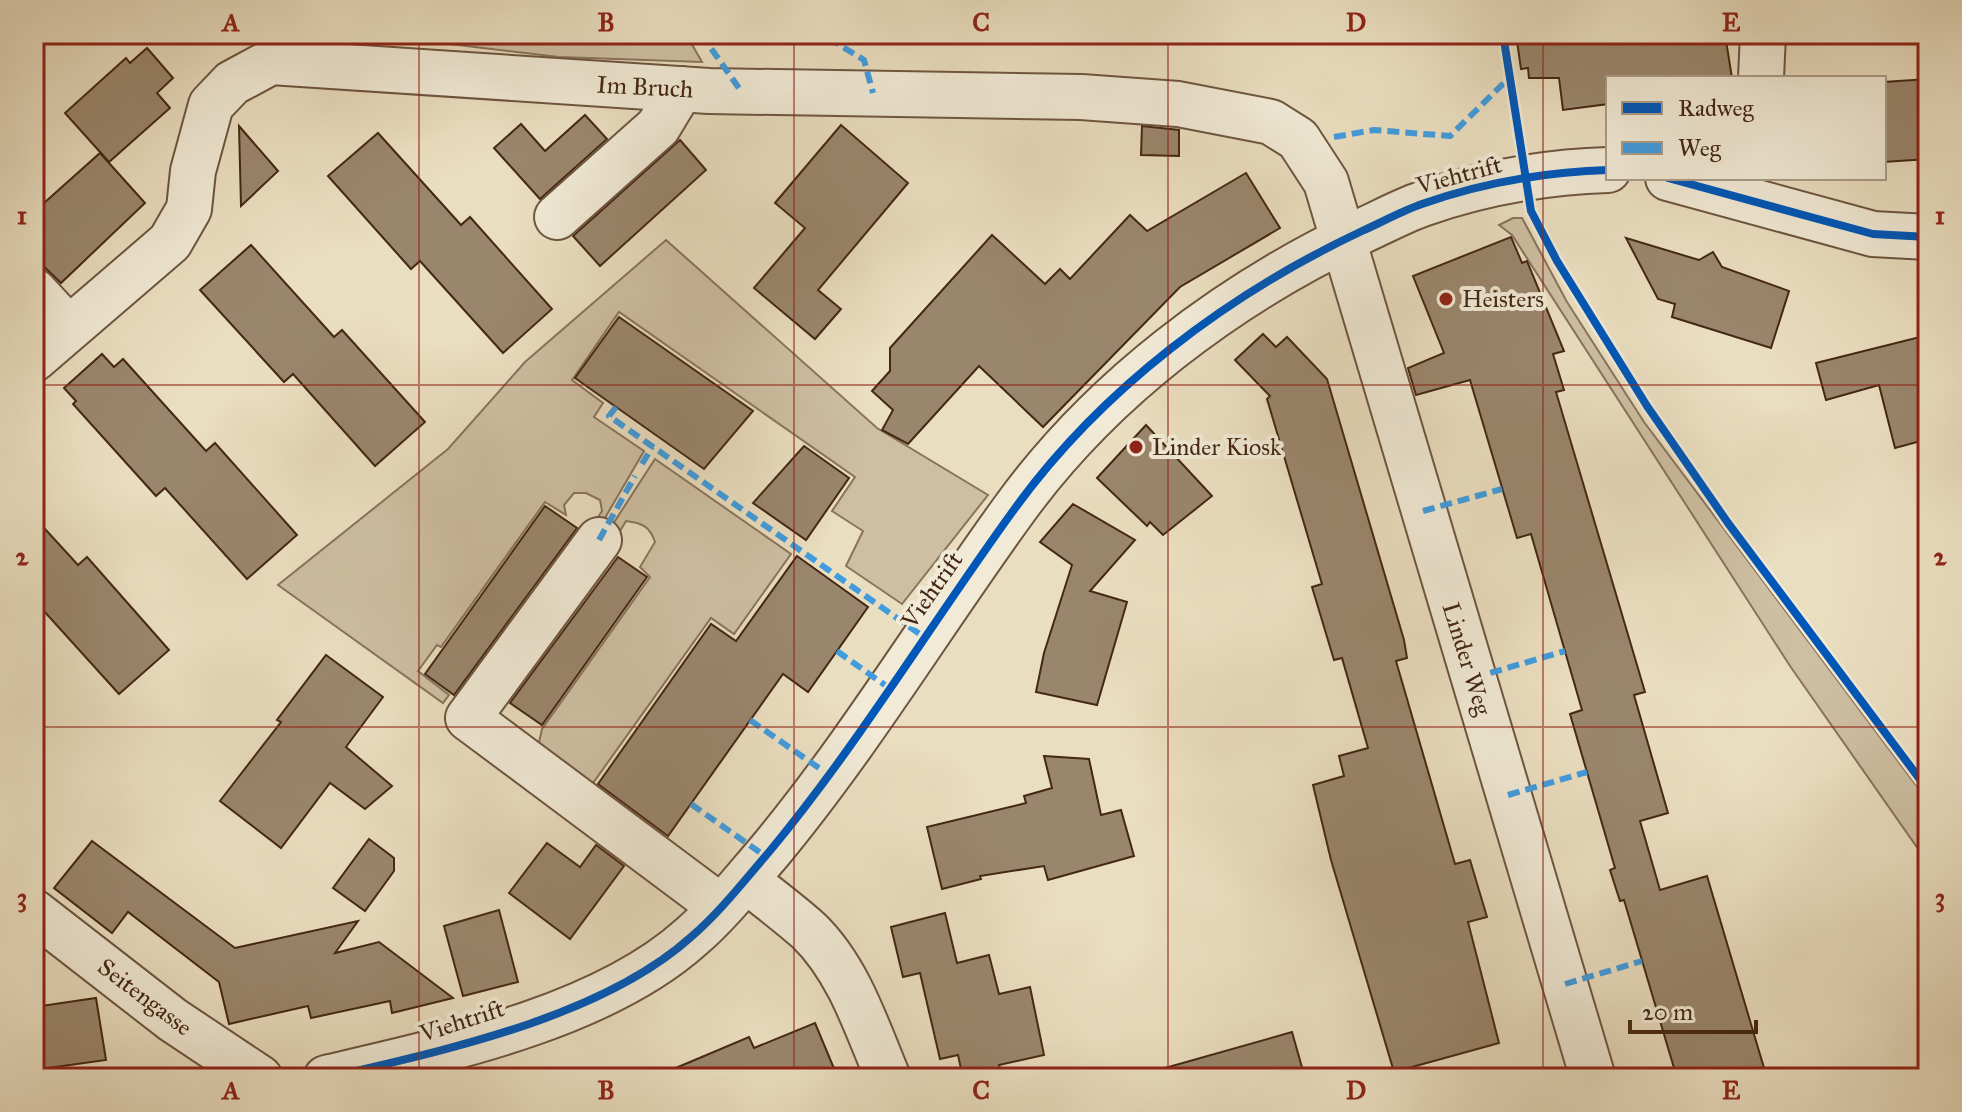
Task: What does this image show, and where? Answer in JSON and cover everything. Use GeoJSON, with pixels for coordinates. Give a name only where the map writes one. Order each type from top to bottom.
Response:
{"type":"FeatureCollection","features":[{"type":"Feature","properties":{"kind":"street"},"geometry":{"type":"LineString","coordinates":[[1761,76],[1763,34]]}},
{"type":"Feature","properties":{"kind":"street","name":"Im Bruch"},"geometry":{"type":"LineString","coordinates":[[34,359],[170,242],[189,209],[193,171],[211,105],[232,83],[271,62],[681,89],[1081,97],[1178,104],[1239,114],[1280,128],[1298,139],[1315,160],[1326,182],[1342,241]]}},
{"type":"Feature","properties":{"kind":"street"},"geometry":{"type":"LineString","coordinates":[[557,217],[658,127],[681,89]]}},
{"type":"Feature","properties":{"kind":"street","name":"Viehtrift"},"geometry":{"type":"LineString","coordinates":[[326,1078],[429,1054],[601,996],[689,939],[734,893],[797,818],[1015,507],[1072,438],[1128,383],[1219,313],[1342,241],[1418,205],[1472,189],[1573,172],[1606,170]]}},
{"type":"Feature","properties":{"kind":"street"},"geometry":{"type":"LineString","coordinates":[[1682,180],[1756,191],[1873,234],[1928,237]]}},
{"type":"Feature","properties":{"kind":"street","name":"Linder Weg"},"geometry":{"type":"LineString","coordinates":[[1342,241],[1593,1078]]}},
{"type":"Feature","properties":{"kind":"street"},"geometry":{"type":"LineString","coordinates":[[34,291],[68,328]]}},
{"type":"Feature","properties":{"kind":"street"},"geometry":{"type":"LineString","coordinates":[[599,540],[468,718],[734,893],[810,932],[832,960],[854,997],[888,1078]]}},
{"type":"Feature","properties":{"kind":"street","name":"Seitengasse"},"geometry":{"type":"LineString","coordinates":[[34,912],[173,1020],[260,1078]]}},
{"type":"Feature","properties":{"kind":"shaded area"},"geometry":{"type":"Polygon","coordinates":[[[366,34],[686,34],[702,62],[559,57],[366,34]]]}},
{"type":"Feature","properties":{"kind":"shaded area"},"geometry":{"type":"Polygon","coordinates":[[[1513,218],[1522,218],[1567,302],[1644,422],[1928,801],[1928,863],[1790,666],[1512,235],[1499,225],[1513,218]]]}},
{"type":"Feature","properties":{"kind":"shaded area"},"geometry":{"type":"Polygon","coordinates":[[[666,240],[877,428],[988,495],[902,604],[846,566],[863,531],[832,511],[855,477],[619,312],[572,380],[603,403],[594,417],[644,451],[595,535],[591,528],[602,511],[600,500],[586,493],[574,493],[564,505],[566,515],[545,502],[441,647],[437,645],[418,671],[449,695],[443,703],[278,585],[448,449],[525,362],[666,240]]]}},
{"type":"Feature","properties":{"kind":"shaded area"},"geometry":{"type":"Polygon","coordinates":[[[655,459],[791,554],[734,634],[711,618],[588,790],[537,751],[542,729],[650,577],[640,567],[655,542],[645,527],[626,521],[611,546],[602,541],[655,459]]]}},
{"type":"Feature","properties":{"kind":"building"},"geometry":{"type":"Polygon","coordinates":[[[1516,34],[1618,34],[1619,44],[1685,34],[1725,34],[1732,76],[1606,76],[1606,104],[1563,110],[1559,78],[1529,78],[1528,68],[1521,69],[1516,34]]]}},
{"type":"Feature","properties":{"kind":"building"},"geometry":{"type":"Polygon","coordinates":[[[147,48],[173,78],[157,93],[170,108],[109,162],[65,113],[126,58],[130,63],[147,48]]]}},
{"type":"Feature","properties":{"kind":"building"},"geometry":{"type":"Polygon","coordinates":[[[1928,79],[1928,159],[1886,162],[1886,82],[1928,79]]]}},
{"type":"Feature","properties":{"kind":"building"},"geometry":{"type":"Polygon","coordinates":[[[585,115],[607,139],[540,199],[494,148],[521,124],[545,151],[585,115]]]}},
{"type":"Feature","properties":{"kind":"building"},"geometry":{"type":"Polygon","coordinates":[[[841,125],[908,183],[818,290],[841,309],[815,339],[754,288],[805,228],[775,203],[841,125]]]}},
{"type":"Feature","properties":{"kind":"building"},"geometry":{"type":"Polygon","coordinates":[[[239,126],[278,171],[241,206],[239,126]]]}},
{"type":"Feature","properties":{"kind":"building"},"geometry":{"type":"Polygon","coordinates":[[[1142,126],[1179,130],[1179,156],[1141,155],[1142,126]]]}},
{"type":"Feature","properties":{"kind":"building"},"geometry":{"type":"Polygon","coordinates":[[[378,133],[461,225],[470,217],[552,309],[503,353],[420,261],[411,269],[328,176],[378,133]]]}},
{"type":"Feature","properties":{"kind":"building"},"geometry":{"type":"Polygon","coordinates":[[[680,140],[706,170],[600,266],[573,236],[680,140]]]}},
{"type":"Feature","properties":{"kind":"building"},"geometry":{"type":"Polygon","coordinates":[[[100,153],[145,203],[61,283],[34,257],[34,212],[100,153]]]}},
{"type":"Feature","properties":{"kind":"building"},"geometry":{"type":"Polygon","coordinates":[[[1246,173],[1280,228],[1180,287],[1043,427],[979,366],[908,444],[882,430],[893,410],[872,391],[890,371],[890,348],[992,235],[1045,284],[1060,269],[1070,279],[1130,215],[1147,231],[1246,173]]]}},
{"type":"Feature","properties":{"kind":"building"},"geometry":{"type":"Polygon","coordinates":[[[1511,237],[1522,263],[1527,261],[1564,351],[1553,354],[1564,390],[1556,392],[1645,692],[1634,695],[1668,813],[1640,821],[1660,890],[1707,876],[1767,1078],[1677,1078],[1624,900],[1620,901],[1610,870],[1615,868],[1570,714],[1582,710],[1531,534],[1517,538],[1470,380],[1416,395],[1408,368],[1444,353],[1413,276],[1511,237]]]}},
{"type":"Feature","properties":{"kind":"building"},"geometry":{"type":"Polygon","coordinates":[[[1626,238],[1699,260],[1713,252],[1722,267],[1789,291],[1771,348],[1672,317],[1675,304],[1658,299],[1626,238]]]}},
{"type":"Feature","properties":{"kind":"building"},"geometry":{"type":"Polygon","coordinates":[[[251,245],[334,337],[342,330],[425,422],[375,466],[293,374],[284,382],[200,290],[251,245]]]}},
{"type":"Feature","properties":{"kind":"building"},"geometry":{"type":"Polygon","coordinates":[[[619,317],[753,411],[704,469],[575,378],[619,317]]]}},
{"type":"Feature","properties":{"kind":"building"},"geometry":{"type":"Polygon","coordinates":[[[1263,334],[1276,347],[1287,337],[1327,379],[1404,640],[1407,658],[1396,661],[1455,864],[1470,860],[1487,917],[1468,922],[1499,1043],[1394,1072],[1331,860],[1313,785],[1344,776],[1339,756],[1368,748],[1342,658],[1334,660],[1312,587],[1322,584],[1267,399],[1270,396],[1235,360],[1263,334]]]}},
{"type":"Feature","properties":{"kind":"building"},"geometry":{"type":"Polygon","coordinates":[[[1928,335],[1928,439],[1895,448],[1879,385],[1826,400],[1816,363],[1928,335]]]}},
{"type":"Feature","properties":{"kind":"building"},"geometry":{"type":"Polygon","coordinates":[[[102,354],[114,367],[123,359],[206,451],[215,443],[297,535],[247,579],[165,488],[156,496],[73,404],[76,401],[64,388],[102,354]]]}},
{"type":"Feature","properties":{"kind":"building"},"geometry":{"type":"Polygon","coordinates":[[[1146,425],[1212,496],[1163,535],[1150,522],[1147,526],[1097,478],[1146,425]]]}},
{"type":"Feature","properties":{"kind":"building"},"geometry":{"type":"Polygon","coordinates":[[[804,446],[849,478],[806,540],[753,503],[804,446]]]}},
{"type":"Feature","properties":{"kind":"building"},"geometry":{"type":"Polygon","coordinates":[[[1073,504],[1135,540],[1090,591],[1127,602],[1097,705],[1036,692],[1044,653],[1072,565],[1040,542],[1073,504]]]}},
{"type":"Feature","properties":{"kind":"building"},"geometry":{"type":"Polygon","coordinates":[[[545,506],[577,528],[454,695],[425,674],[545,506]]]}},
{"type":"Feature","properties":{"kind":"building"},"geometry":{"type":"Polygon","coordinates":[[[34,517],[78,565],[87,557],[169,650],[119,694],[34,600],[34,517]]]}},
{"type":"Feature","properties":{"kind":"building"},"geometry":{"type":"Polygon","coordinates":[[[797,556],[868,607],[808,692],[783,674],[668,836],[598,784],[711,624],[736,641],[797,556]]]}},
{"type":"Feature","properties":{"kind":"building"},"geometry":{"type":"Polygon","coordinates":[[[618,557],[647,577],[542,725],[510,703],[618,557]]]}},
{"type":"Feature","properties":{"kind":"building"},"geometry":{"type":"Polygon","coordinates":[[[326,655],[383,697],[346,747],[392,786],[365,809],[330,783],[281,848],[220,801],[281,722],[277,720],[326,655]]]}},
{"type":"Feature","properties":{"kind":"building"},"geometry":{"type":"Polygon","coordinates":[[[1044,756],[1089,759],[1101,815],[1121,810],[1134,856],[1048,880],[1044,866],[980,876],[981,879],[942,889],[927,827],[1026,803],[1024,796],[1052,788],[1044,756]]]}},
{"type":"Feature","properties":{"kind":"building"},"geometry":{"type":"Polygon","coordinates":[[[369,839],[394,858],[394,871],[365,911],[333,888],[369,839]]]}},
{"type":"Feature","properties":{"kind":"building"},"geometry":{"type":"Polygon","coordinates":[[[92,841],[235,948],[358,921],[335,953],[379,942],[453,998],[392,1013],[390,1001],[311,1018],[308,1006],[229,1024],[219,982],[128,912],[112,933],[54,888],[92,841]]]}},
{"type":"Feature","properties":{"kind":"building"},"geometry":{"type":"Polygon","coordinates":[[[547,843],[580,867],[596,845],[624,866],[570,939],[509,893],[547,843]]]}},
{"type":"Feature","properties":{"kind":"building"},"geometry":{"type":"Polygon","coordinates":[[[499,910],[518,982],[463,996],[444,926],[499,910]]]}},
{"type":"Feature","properties":{"kind":"building"},"geometry":{"type":"Polygon","coordinates":[[[945,913],[957,963],[989,955],[999,994],[1030,987],[1044,1055],[999,1065],[1002,1078],[963,1078],[958,1055],[940,1059],[920,973],[903,977],[891,927],[945,913]]]}},
{"type":"Feature","properties":{"kind":"building"},"geometry":{"type":"Polygon","coordinates":[[[96,998],[106,1060],[34,1070],[34,1007],[96,998]]]}},
{"type":"Feature","properties":{"kind":"building"},"geometry":{"type":"Polygon","coordinates":[[[815,1023],[838,1078],[652,1078],[749,1037],[754,1048],[815,1023]]]}},
{"type":"Feature","properties":{"kind":"building"},"geometry":{"type":"Polygon","coordinates":[[[1292,1032],[1305,1078],[1166,1078],[1165,1068],[1292,1032]]]}},
{"type":"Feature","properties":{"kind":"marked path"},"geometry":{"type":"LineString","coordinates":[[701,34],[741,91]]}},
{"type":"Feature","properties":{"kind":"marked path"},"geometry":{"type":"LineString","coordinates":[[811,34],[825,36],[864,60],[873,93]]}},
{"type":"Feature","properties":{"kind":"marked path"},"geometry":{"type":"LineString","coordinates":[[1334,137],[1374,130],[1450,136],[1509,78]]}},
{"type":"Feature","properties":{"kind":"marked path"},"geometry":{"type":"LineString","coordinates":[[616,407],[609,416],[924,637]]}},
{"type":"Feature","properties":{"kind":"marked path"},"geometry":{"type":"LineString","coordinates":[[642,464],[652,447]]}},
{"type":"Feature","properties":{"kind":"marked path"},"geometry":{"type":"LineString","coordinates":[[599,540],[635,476]]}},
{"type":"Feature","properties":{"kind":"marked path"},"geometry":{"type":"LineString","coordinates":[[1423,511],[1502,489]]}},
{"type":"Feature","properties":{"kind":"marked path"},"geometry":{"type":"LineString","coordinates":[[837,651],[889,688]]}},
{"type":"Feature","properties":{"kind":"marked path"},"geometry":{"type":"LineString","coordinates":[[1473,678],[1565,651]]}},
{"type":"Feature","properties":{"kind":"marked path"},"geometry":{"type":"LineString","coordinates":[[750,720],[829,775]]}},
{"type":"Feature","properties":{"kind":"marked path"},"geometry":{"type":"LineString","coordinates":[[1508,795],[1587,772]]}},
{"type":"Feature","properties":{"kind":"marked path"},"geometry":{"type":"LineString","coordinates":[[691,804],[765,856]]}},
{"type":"Feature","properties":{"kind":"marked path"},"geometry":{"type":"LineString","coordinates":[[1565,984],[1642,961]]}},
{"type":"Feature","properties":{"kind":"cycle path"},"geometry":{"type":"LineString","coordinates":[[1503,34],[1531,211],[1557,261],[1647,406],[1728,523],[1928,790]]}},
{"type":"Feature","properties":{"kind":"cycle path"},"geometry":{"type":"LineString","coordinates":[[326,1078],[468,1043],[566,1010],[654,965],[691,937],[732,896],[802,811],[1047,467],[1126,386],[1216,315],[1312,256],[1422,204],[1514,180],[1606,170]]}},
{"type":"Feature","properties":{"kind":"cycle path"},"geometry":{"type":"LineString","coordinates":[[1675,180],[1873,234],[1928,237]]}},
{"type":"Feature","properties":{"kind":"place","name":"Heisters"},"geometry":{"type":"Point","coordinates":[1446,299]}},
{"type":"Feature","properties":{"kind":"place","name":"Linder Kiosk"},"geometry":{"type":"Point","coordinates":[1136,447]}}]}
